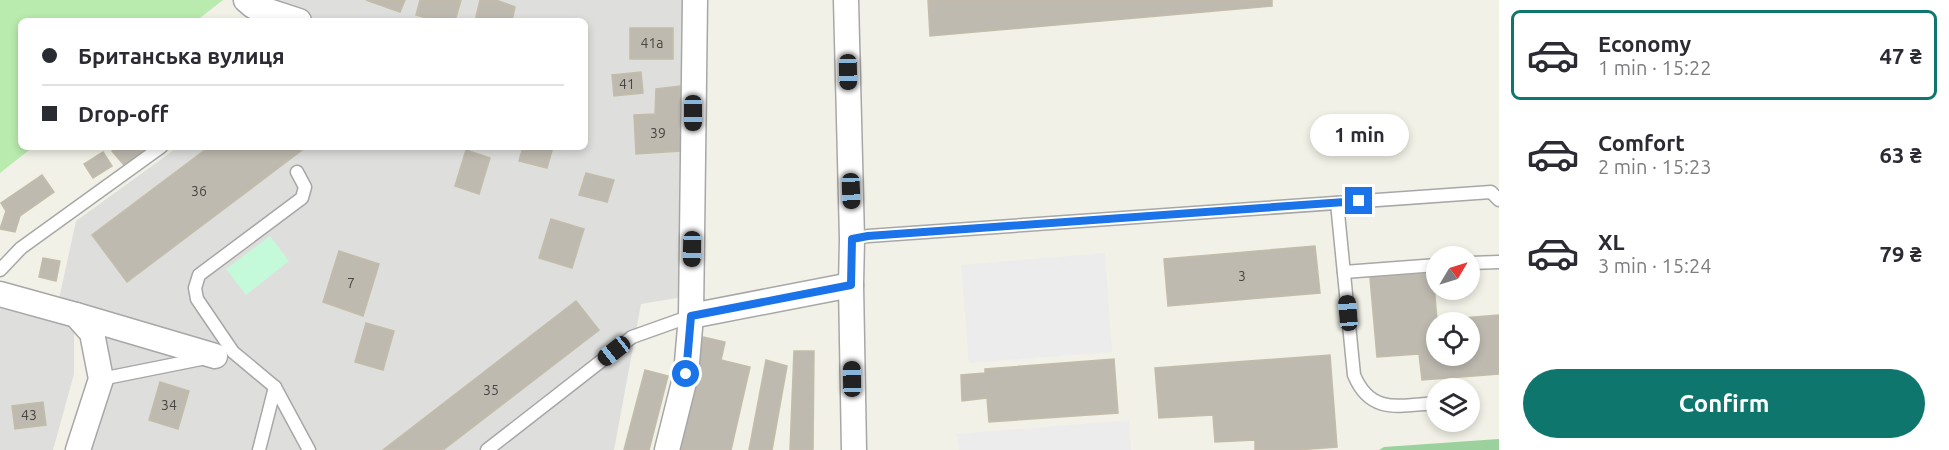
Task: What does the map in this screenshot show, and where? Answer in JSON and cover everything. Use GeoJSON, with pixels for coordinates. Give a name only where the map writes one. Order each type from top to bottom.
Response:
{"type":"FeatureCollection","features":[{"type":"Feature","properties":{"kind":"street"},"geometry":{"type":"LineString","coordinates":[[667,450],[686,374],[691,316],[694,0]]}},
{"type":"Feature","properties":{"kind":"street"},"geometry":{"type":"LineString","coordinates":[[846,0],[854,450]]}},
{"type":"Feature","properties":{"kind":"street"},"geometry":{"type":"LineString","coordinates":[[250,9],[287,18]]}},
{"type":"Feature","properties":{"kind":"street"},"geometry":{"type":"LineString","coordinates":[[691,316],[851,285]]}},
{"type":"Feature","properties":{"kind":"street"},"geometry":{"type":"LineString","coordinates":[[0,294],[224,354]]}},
{"type":"Feature","properties":{"kind":"street"},"geometry":{"type":"LineString","coordinates":[[76,315],[92,333],[101,379],[78,450]]}},
{"type":"Feature","properties":{"kind":"lane"},"geometry":{"type":"LineString","coordinates":[[0,270],[21,248],[156,150]]}},
{"type":"Feature","properties":{"kind":"lane"},"geometry":{"type":"LineString","coordinates":[[297,172],[305,187],[302,198],[199,275],[195,288],[197,299],[224,354],[275,387],[309,450]]}},
{"type":"Feature","properties":{"kind":"lane"},"geometry":{"type":"LineString","coordinates":[[852,239],[868,236],[1491,192],[1499,200]]}},
{"type":"Feature","properties":{"kind":"lane"},"geometry":{"type":"LineString","coordinates":[[1337,202],[1354,375],[1362,390],[1375,403],[1390,406],[1426,404]]}},
{"type":"Feature","properties":{"kind":"lane"},"geometry":{"type":"LineString","coordinates":[[1480,263],[1499,262]]}},
{"type":"Feature","properties":{"kind":"lane"},"geometry":{"type":"LineString","coordinates":[[1344,272],[1426,266]]}},
{"type":"Feature","properties":{"kind":"lane"},"geometry":{"type":"LineString","coordinates":[[487,450],[632,337],[691,316]]}},
{"type":"Feature","properties":{"kind":"lane"},"geometry":{"type":"LineString","coordinates":[[101,379],[224,354]]}},
{"type":"Feature","properties":{"kind":"lane"},"geometry":{"type":"LineString","coordinates":[[259,450],[275,387]]}},
{"type":"Feature","properties":{"kind":"shaded area"},"geometry":{"type":"Polygon","coordinates":[[[268,0],[685,0],[682,297],[641,304],[614,450],[90,450],[97,311],[59,299],[76,221],[174,150],[588,150],[588,18],[265,18],[268,0]]]}},
{"type":"Feature","properties":{"kind":"shaded area"},"geometry":{"type":"Polygon","coordinates":[[[1105,253],[1112,352],[969,363],[961,265],[1105,253]]]}},
{"type":"Feature","properties":{"kind":"shaded area"},"geometry":{"type":"Polygon","coordinates":[[[0,300],[60,317],[74,329],[74,374],[53,450],[0,450],[0,300]]]}},
{"type":"Feature","properties":{"kind":"shaded area"},"geometry":{"type":"Polygon","coordinates":[[[1129,420],[1131,450],[959,450],[957,434],[1129,420]]]}},
{"type":"Feature","properties":{"kind":"green space"},"geometry":{"type":"Polygon","coordinates":[[[0,0],[223,0],[200,18],[18,18],[18,150],[29,150],[0,173],[0,0]]]}},
{"type":"Feature","properties":{"kind":"green space"},"geometry":{"type":"Polygon","coordinates":[[[270,236],[289,261],[246,295],[226,269],[270,236]]]}},
{"type":"Feature","properties":{"kind":"green space"},"geometry":{"type":"Polygon","coordinates":[[[1499,439],[1499,450],[1379,450],[1384,447],[1499,439]]]}},
{"type":"Feature","properties":{"kind":"building"},"geometry":{"type":"Polygon","coordinates":[[[366,0],[405,0],[400,12],[366,0]]]}},
{"type":"Feature","properties":{"kind":"building"},"geometry":{"type":"Polygon","coordinates":[[[420,0],[461,0],[456,18],[426,18],[416,15],[420,0]]]}},
{"type":"Feature","properties":{"kind":"building"},"geometry":{"type":"Polygon","coordinates":[[[480,0],[496,0],[515,7],[513,18],[476,18],[480,0]]]}},
{"type":"Feature","properties":{"kind":"building"},"geometry":{"type":"Polygon","coordinates":[[[928,0],[1272,0],[1272,6],[930,36],[928,0]]]}},
{"type":"Feature","properties":{"kind":"building"},"geometry":{"type":"Polygon","coordinates":[[[630,28],[673,28],[673,59],[630,59],[630,28]]]}},
{"type":"Feature","properties":{"kind":"building"},"geometry":{"type":"Polygon","coordinates":[[[641,72],[643,93],[614,96],[612,75],[641,72]]]}},
{"type":"Feature","properties":{"kind":"building"},"geometry":{"type":"Polygon","coordinates":[[[680,86],[681,151],[636,154],[634,115],[655,114],[656,89],[680,86]]]}},
{"type":"Feature","properties":{"kind":"building"},"geometry":{"type":"Polygon","coordinates":[[[113,150],[143,150],[124,165],[113,150]]]}},
{"type":"Feature","properties":{"kind":"building"},"geometry":{"type":"Polygon","coordinates":[[[205,150],[302,150],[127,282],[92,235],[205,150]]]}},
{"type":"Feature","properties":{"kind":"building"},"geometry":{"type":"Polygon","coordinates":[[[466,150],[490,158],[479,194],[455,186],[466,150]]]}},
{"type":"Feature","properties":{"kind":"building"},"geometry":{"type":"Polygon","coordinates":[[[522,150],[552,150],[547,168],[519,161],[522,150]]]}},
{"type":"Feature","properties":{"kind":"building"},"geometry":{"type":"Polygon","coordinates":[[[103,152],[112,166],[93,178],[84,164],[103,152]]]}},
{"type":"Feature","properties":{"kind":"building"},"geometry":{"type":"Polygon","coordinates":[[[586,173],[614,180],[607,202],[579,195],[586,173]]]}},
{"type":"Feature","properties":{"kind":"building"},"geometry":{"type":"Polygon","coordinates":[[[42,175],[54,192],[20,216],[15,232],[0,229],[6,211],[1,203],[42,175]]]}},
{"type":"Feature","properties":{"kind":"building"},"geometry":{"type":"Polygon","coordinates":[[[551,219],[584,229],[572,268],[539,258],[551,219]]]}},
{"type":"Feature","properties":{"kind":"building"},"geometry":{"type":"Polygon","coordinates":[[[1315,246],[1320,293],[1168,306],[1164,259],[1315,246]]]}},
{"type":"Feature","properties":{"kind":"building"},"geometry":{"type":"Polygon","coordinates":[[[339,251],[379,264],[363,316],[323,302],[339,251]]]}},
{"type":"Feature","properties":{"kind":"building"},"geometry":{"type":"Polygon","coordinates":[[[43,258],[60,261],[56,281],[39,277],[43,258]]]}},
{"type":"Feature","properties":{"kind":"building"},"geometry":{"type":"Polygon","coordinates":[[[1426,274],[1426,300],[1435,300],[1436,312],[1426,312],[1426,366],[1480,366],[1480,317],[1499,315],[1499,374],[1422,380],[1419,354],[1377,357],[1370,278],[1426,274]]]}},
{"type":"Feature","properties":{"kind":"building"},"geometry":{"type":"Polygon","coordinates":[[[576,301],[599,330],[443,450],[383,450],[576,301]]]}},
{"type":"Feature","properties":{"kind":"building"},"geometry":{"type":"Polygon","coordinates":[[[366,323],[394,331],[383,370],[355,362],[366,323]]]}},
{"type":"Feature","properties":{"kind":"building"},"geometry":{"type":"Polygon","coordinates":[[[703,337],[725,342],[721,360],[750,367],[731,450],[677,450],[703,337]]]}},
{"type":"Feature","properties":{"kind":"building"},"geometry":{"type":"Polygon","coordinates":[[[794,351],[814,351],[813,450],[790,450],[794,351]]]}},
{"type":"Feature","properties":{"kind":"building"},"geometry":{"type":"Polygon","coordinates":[[[1330,355],[1337,447],[1255,450],[1255,440],[1215,442],[1213,415],[1159,418],[1155,368],[1330,355]]]}},
{"type":"Feature","properties":{"kind":"building"},"geometry":{"type":"Polygon","coordinates":[[[1114,359],[1118,413],[989,422],[987,398],[962,401],[961,375],[985,373],[985,369],[1114,359]]]}},
{"type":"Feature","properties":{"kind":"building"},"geometry":{"type":"Polygon","coordinates":[[[766,360],[787,366],[772,450],[749,450],[766,360]]]}},
{"type":"Feature","properties":{"kind":"building"},"geometry":{"type":"Polygon","coordinates":[[[645,370],[668,376],[649,450],[624,450],[645,370]]]}},
{"type":"Feature","properties":{"kind":"building"},"geometry":{"type":"Polygon","coordinates":[[[160,382],[189,391],[178,429],[149,420],[160,382]]]}},
{"type":"Feature","properties":{"kind":"building"},"geometry":{"type":"Polygon","coordinates":[[[43,402],[46,425],[15,429],[12,406],[43,402]]]}},
{"type":"Feature","properties":{"kind":"route"},"geometry":{"type":"LineString","coordinates":[[686,374],[691,316],[851,285],[852,239],[1359,201]]}}]}
